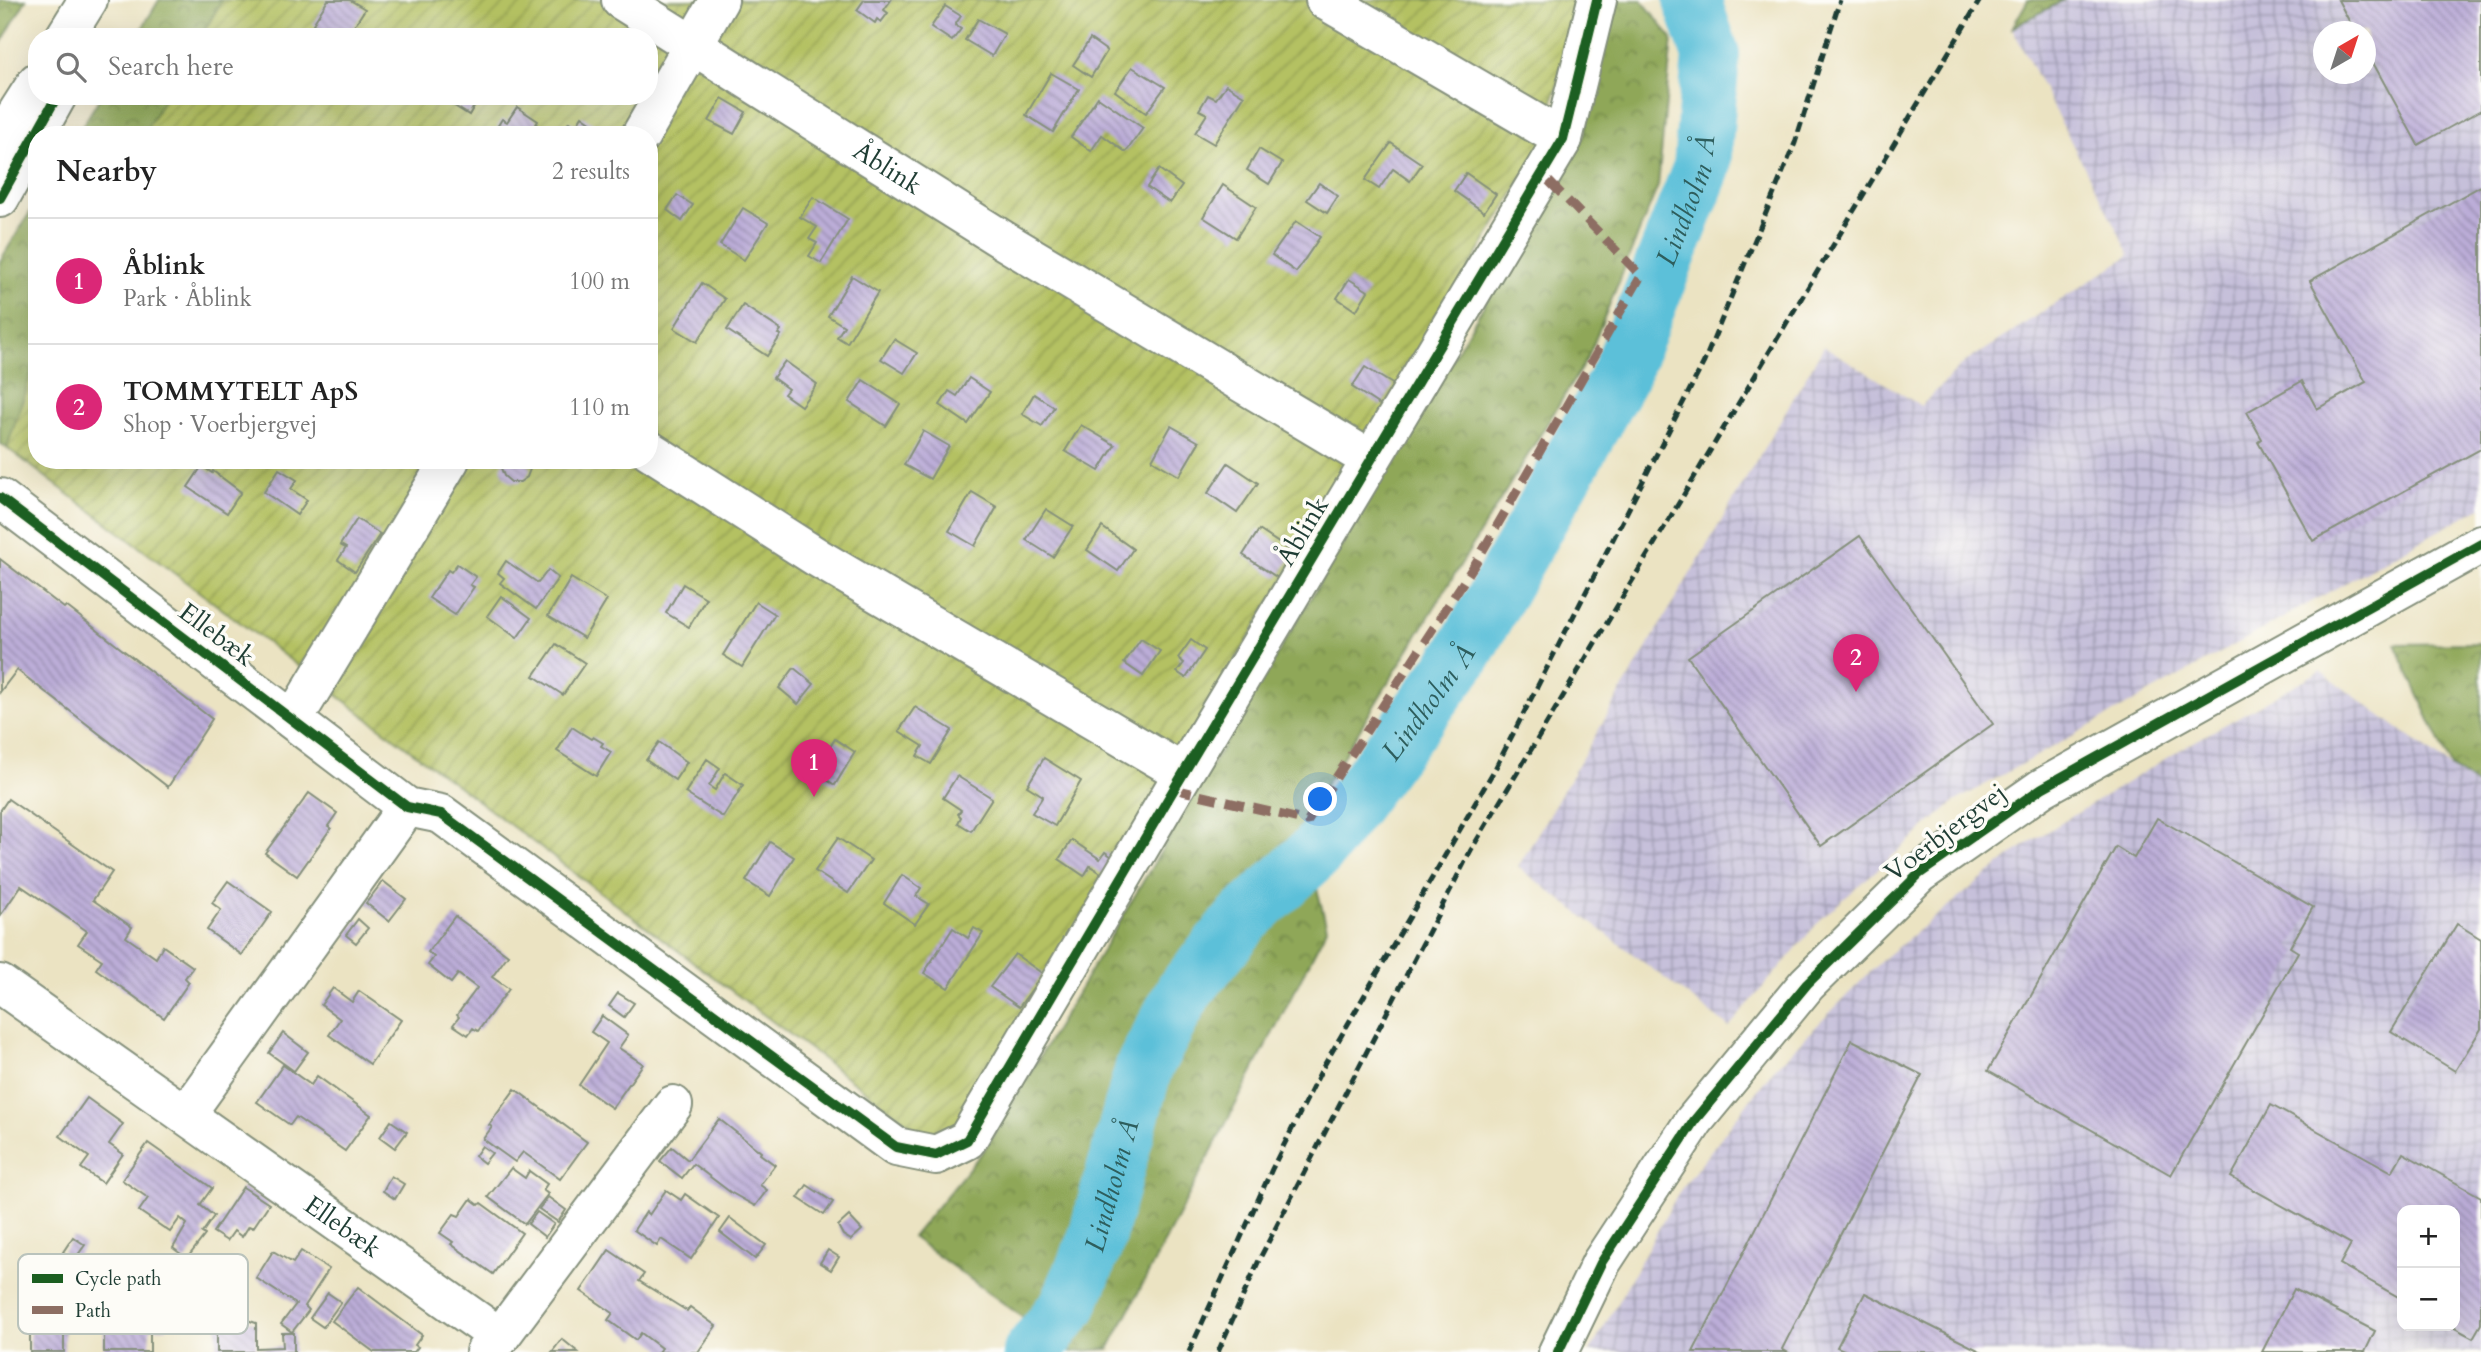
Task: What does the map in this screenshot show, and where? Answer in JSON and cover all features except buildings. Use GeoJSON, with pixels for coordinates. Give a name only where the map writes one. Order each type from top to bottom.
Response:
{"type":"FeatureCollection","features":[{"type":"Feature","properties":{"kind":"street"},"geometry":{"type":"LineString","coordinates":[[71,28],[89,0]]}},
{"type":"Feature","properties":{"kind":"street"},"geometry":{"type":"LineString","coordinates":[[95,28],[110,0]]}},
{"type":"Feature","properties":{"kind":"street","name":"Åblink"},"geometry":{"type":"LineString","coordinates":[[621,0],[1003,240],[1371,460]]}},
{"type":"Feature","properties":{"kind":"street"},"geometry":{"type":"LineString","coordinates":[[646,126],[719,0]]}},
{"type":"Feature","properties":{"kind":"street"},"geometry":{"type":"LineString","coordinates":[[1325,0],[1563,139]]}},
{"type":"Feature","properties":{"kind":"street","name":"Åblink"},"geometry":{"type":"LineString","coordinates":[[407,807],[441,814],[896,1147],[936,1155],[967,1140],[1183,773],[1563,139],[1597,0]]}},
{"type":"Feature","properties":{"kind":"street"},"geometry":{"type":"LineString","coordinates":[[0,141],[28,96]]}},
{"type":"Feature","properties":{"kind":"street"},"geometry":{"type":"LineString","coordinates":[[40,126],[52,105]]}},
{"type":"Feature","properties":{"kind":"street"},"geometry":{"type":"LineString","coordinates":[[0,198],[28,148]]}},
{"type":"Feature","properties":{"kind":"street"},"geometry":{"type":"LineString","coordinates":[[658,456],[818,558],[1183,773]]}},
{"type":"Feature","properties":{"kind":"street"},"geometry":{"type":"LineString","coordinates":[[293,720],[445,469]]}},
{"type":"Feature","properties":{"kind":"street","name":"Ellebæk"},"geometry":{"type":"LineString","coordinates":[[0,498],[407,807]]}},
{"type":"Feature","properties":{"kind":"street","name":"Voerbjergvej"},"geometry":{"type":"LineString","coordinates":[[1558,1352],[1601,1263],[1694,1122],[1807,984],[1919,874],[2042,788],[2481,544]]}},
{"type":"Feature","properties":{"kind":"street"},"geometry":{"type":"LineString","coordinates":[[186,1114],[407,807]]}},
{"type":"Feature","properties":{"kind":"street","name":"Ellebæk"},"geometry":{"type":"LineString","coordinates":[[0,984],[186,1114],[492,1345],[673,1105]]}},
{"type":"Feature","properties":{"kind":"shaded area"},"geometry":{"type":"Polygon","coordinates":[[[2064,0],[2481,0],[2481,507],[1954,802],[1821,919],[1729,1027],[1518,867],[1824,346],[1921,406],[1964,363],[2130,255],[2012,28],[2064,0]]]}},
{"type":"Feature","properties":{"kind":"shaded area"},"geometry":{"type":"Polygon","coordinates":[[[2320,671],[2481,789],[2481,1352],[1590,1352],[1679,1192],[1773,1070],[1885,957],[2021,848],[2176,752],[2320,671]]]}},
{"type":"Feature","properties":{"kind":"green space"},"geometry":{"type":"Polygon","coordinates":[[[0,0],[26,0],[0,45],[0,0]]]}},
{"type":"Feature","properties":{"kind":"green space"},"geometry":{"type":"Polygon","coordinates":[[[159,0],[222,0],[206,28],[142,28],[159,0]]]}},
{"type":"Feature","properties":{"kind":"green space"},"geometry":{"type":"Polygon","coordinates":[[[222,0],[1580,0],[1540,149],[953,1134],[940,1138],[923,1134],[35,469],[658,469],[658,126],[148,126],[161,105],[658,105],[658,28],[206,28],[222,0]]]}},
{"type":"Feature","properties":{"kind":"green space"},"geometry":{"type":"Polygon","coordinates":[[[1613,0],[1642,0],[1672,39],[1658,186],[1588,357],[1301,825],[1327,928],[1109,1349],[1071,1352],[912,1237],[985,1149],[1584,136],[1613,0]]]}},
{"type":"Feature","properties":{"kind":"green space"},"geometry":{"type":"Polygon","coordinates":[[[2028,0],[2064,0],[2012,28],[2028,0]]]}},
{"type":"Feature","properties":{"kind":"green space"},"geometry":{"type":"Polygon","coordinates":[[[95,105],[161,105],[148,126],[83,126],[95,105]]]}},
{"type":"Feature","properties":{"kind":"green space"},"geometry":{"type":"Polygon","coordinates":[[[28,216],[28,384],[7,448],[0,443],[0,261],[28,216]]]}},
{"type":"Feature","properties":{"kind":"green space"},"geometry":{"type":"Polygon","coordinates":[[[28,384],[28,464],[7,448],[28,384]]]}},
{"type":"Feature","properties":{"kind":"green space"},"geometry":{"type":"Polygon","coordinates":[[[2481,643],[2481,789],[2452,768],[2395,644],[2481,643]]]}},
{"type":"Feature","properties":{"kind":"waterway","name":"Lindholm Å"},"geometry":{"type":"LineString","coordinates":[[1032,1352],[1068,1306],[1095,1243],[1144,1067],[1184,991],[1243,919],[1317,851],[1461,658],[1620,375],[1702,167],[1711,55],[1692,0]]}},
{"type":"Feature","properties":{"kind":"railway"},"geometry":{"type":"LineString","coordinates":[[1189,1352],[1272,1169],[1322,1069],[1496,767],[1704,362],[1795,143],[1840,0]]}},
{"type":"Feature","properties":{"kind":"railway"},"geometry":{"type":"LineString","coordinates":[[1218,1352],[1260,1258],[1471,850],[1980,0]]}},
{"type":"Feature","properties":{"kind":"marked path"},"geometry":{"type":"LineString","coordinates":[[1174,789],[1308,821],[1475,564],[1641,276],[1542,174]]}},
{"type":"Feature","properties":{"kind":"cycle path"},"geometry":{"type":"LineString","coordinates":[[0,498],[407,807],[441,814],[896,1147],[936,1155],[967,1140],[1563,139],[1597,0]]}},
{"type":"Feature","properties":{"kind":"cycle path"},"geometry":{"type":"LineString","coordinates":[[40,126],[52,105]]}},
{"type":"Feature","properties":{"kind":"cycle path"},"geometry":{"type":"LineString","coordinates":[[0,198],[28,148]]}},
{"type":"Feature","properties":{"kind":"cycle path"},"geometry":{"type":"LineString","coordinates":[[1558,1352],[1601,1263],[1694,1121],[1807,984],[1919,874],[2042,788],[2481,544]]}},
{"type":"Feature","properties":{"kind":"place","name":"TOMMYTELT ApS"},"geometry":{"type":"Point","coordinates":[1856,692]}},
{"type":"Feature","properties":{"kind":"place","name":"Åblink"},"geometry":{"type":"Point","coordinates":[814,797]}}]}
